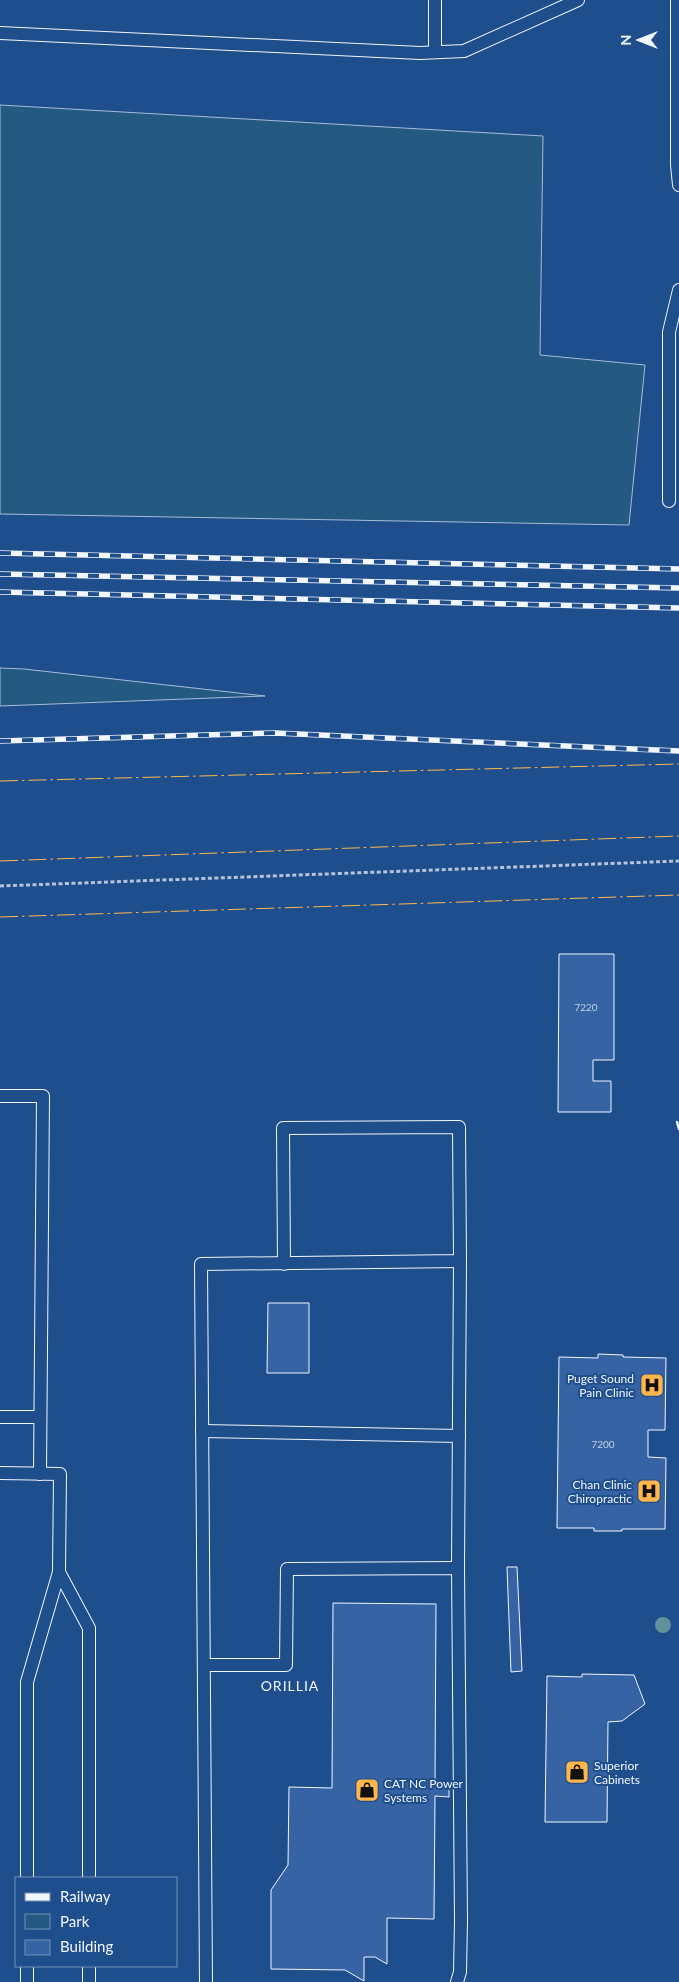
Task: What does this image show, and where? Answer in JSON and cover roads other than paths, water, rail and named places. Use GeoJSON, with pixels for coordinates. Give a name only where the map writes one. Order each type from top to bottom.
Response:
{"type":"FeatureCollection","features":[{"type":"Feature","properties":{"kind":"lane"},"geometry":{"type":"LineString","coordinates":[[435,0],[435,52]]}},
{"type":"Feature","properties":{"kind":"lane"},"geometry":{"type":"LineString","coordinates":[[0,33],[435,52],[464,51],[578,0]]}},
{"type":"Feature","properties":{"kind":"lane"},"geometry":{"type":"LineString","coordinates":[[676,0],[677,165],[679,185]]}},
{"type":"Feature","properties":{"kind":"lane"},"geometry":{"type":"LineString","coordinates":[[669,501],[669,332],[679,290]]}},
{"type":"Feature","properties":{"kind":"lane"},"geometry":{"type":"LineString","coordinates":[[0,1096],[43,1096],[40,1474]]}},
{"type":"Feature","properties":{"kind":"lane"},"geometry":{"type":"LineString","coordinates":[[284,1264],[283,1128],[459,1127],[458,1568],[461,1921],[460,1972],[457,1982]]}},
{"type":"Feature","properties":{"kind":"lane"},"geometry":{"type":"LineString","coordinates":[[206,1982],[201,1264],[460,1262]]}},
{"type":"Feature","properties":{"kind":"lane"},"geometry":{"type":"LineString","coordinates":[[0,1417],[40,1417]]}},
{"type":"Feature","properties":{"kind":"lane"},"geometry":{"type":"LineString","coordinates":[[202,1431],[459,1436]]}},
{"type":"Feature","properties":{"kind":"lane"},"geometry":{"type":"LineString","coordinates":[[0,1473],[60,1474],[60,1572],[27,1682],[27,1877]]}},
{"type":"Feature","properties":{"kind":"lane"},"geometry":{"type":"LineString","coordinates":[[204,1665],[286,1665],[287,1568],[458,1568]]}},
{"type":"Feature","properties":{"kind":"lane"},"geometry":{"type":"LineString","coordinates":[[60,1572],[89,1628],[89,1877]]}},
{"type":"Feature","properties":{"kind":"lane"},"geometry":{"type":"LineString","coordinates":[[27,1967],[27,1982]]}},
{"type":"Feature","properties":{"kind":"lane"},"geometry":{"type":"LineString","coordinates":[[89,1967],[89,1982]]}},
{"type":"Feature","properties":{"kind":"railway"},"geometry":{"type":"LineString","coordinates":[[0,553],[679,569]]}},
{"type":"Feature","properties":{"kind":"railway"},"geometry":{"type":"LineString","coordinates":[[0,574],[679,588]]}},
{"type":"Feature","properties":{"kind":"railway"},"geometry":{"type":"LineString","coordinates":[[0,592],[679,608]]}},
{"type":"Feature","properties":{"kind":"railway"},"geometry":{"type":"LineString","coordinates":[[0,741],[275,733],[679,751]]}},
{"type":"Feature","properties":{"kind":"place","name":"Puget Sound Pain Clinic"},"geometry":{"type":"Point","coordinates":[652,1385]}},
{"type":"Feature","properties":{"kind":"place","name":"Chan Clinic Chiropractic"},"geometry":{"type":"Point","coordinates":[649,1491]}},
{"type":"Feature","properties":{"kind":"place","name":"Superior Cabinets"},"geometry":{"type":"Point","coordinates":[577,1772]}},
{"type":"Feature","properties":{"kind":"place","name":"CAT NC Power Systems"},"geometry":{"type":"Point","coordinates":[367,1790]}},
{"type":"Feature","properties":{"kind":"district","name":"ORILLIA"},"geometry":{"type":"Point","coordinates":[290,1685]}}]}
